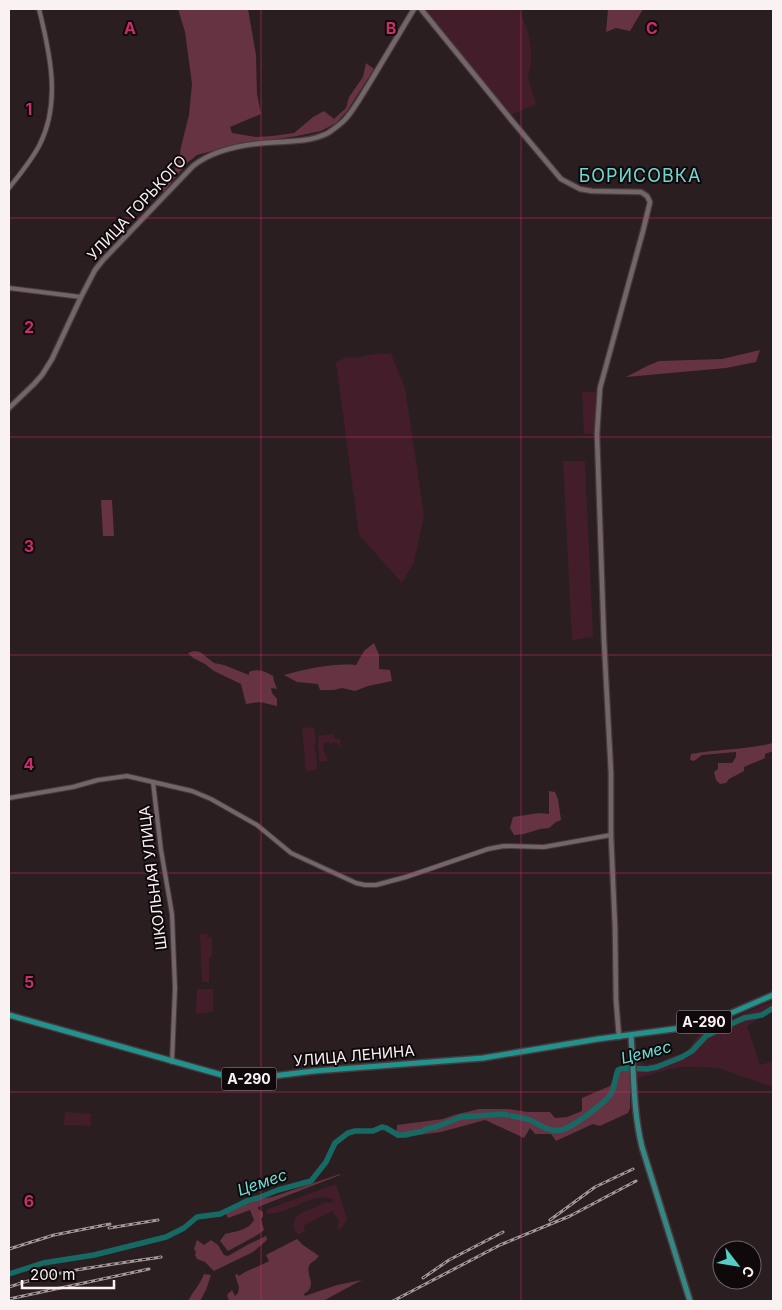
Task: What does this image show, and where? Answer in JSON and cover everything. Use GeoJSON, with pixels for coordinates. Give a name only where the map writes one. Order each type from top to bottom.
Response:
{"type":"FeatureCollection","features":[{"type":"Feature","properties":{"kind":"highway","name":"А-290"},"geometry":{"type":"LineString","coordinates":[[631,1036],[689,1027],[773,995]]}},
{"type":"Feature","properties":{"kind":"highway","name":"УЛИЦА ЛЕНИНА"},"geometry":{"type":"LineString","coordinates":[[9,1015],[172,1062],[230,1077],[249,1079],[314,1071],[464,1060],[631,1036]]}},
{"type":"Feature","properties":{"kind":"main road","name":"УЛИЦА ГОРЬКОГО"},"geometry":{"type":"LineString","coordinates":[[9,408],[42,375],[52,359],[80,297],[95,270],[193,166],[200,160],[210,156],[241,147],[314,138],[337,127],[348,117],[414,9]]}},
{"type":"Feature","properties":{"kind":"main road"},"geometry":{"type":"LineString","coordinates":[[421,9],[561,179],[580,189],[641,192],[647,196],[650,202],[600,388],[597,434],[604,640],[611,773],[616,1000],[619,1037]]}},
{"type":"Feature","properties":{"kind":"main road"},"geometry":{"type":"LineString","coordinates":[[631,1036],[636,1112],[642,1147],[690,1301]]}},
{"type":"Feature","properties":{"kind":"street"},"geometry":{"type":"LineString","coordinates":[[9,188],[27,166],[41,144],[52,106],[49,48],[40,9]]}},
{"type":"Feature","properties":{"kind":"street"},"geometry":{"type":"LineString","coordinates":[[9,288],[80,297]]}},
{"type":"Feature","properties":{"kind":"street"},"geometry":{"type":"LineString","coordinates":[[9,798],[127,776],[192,791],[205,796],[257,825],[291,853],[356,883],[365,885],[376,885],[406,878],[488,849],[504,846],[544,847],[611,835]]}},
{"type":"Feature","properties":{"kind":"street","name":"ШКОЛЬНАЯ УЛИЦА"},"geometry":{"type":"LineString","coordinates":[[153,782],[161,850],[172,914],[175,996],[172,1062]]}},
{"type":"Feature","properties":{"kind":"shaded area"},"geometry":{"type":"Polygon","coordinates":[[[178,9],[248,9],[256,55],[257,94],[261,114],[230,127],[232,133],[256,137],[294,133],[313,117],[324,111],[334,119],[346,108],[349,97],[363,77],[366,63],[374,69],[347,111],[336,123],[321,131],[235,145],[197,155],[186,164],[164,192],[161,190],[178,164],[189,115],[192,84],[185,32],[178,9]]]}},
{"type":"Feature","properties":{"kind":"shaded area"},"geometry":{"type":"Polygon","coordinates":[[[425,9],[519,9],[528,32],[531,63],[528,77],[536,104],[511,115],[425,9]]]}},
{"type":"Feature","properties":{"kind":"shaded area"},"geometry":{"type":"Polygon","coordinates":[[[608,9],[643,9],[630,31],[616,28],[606,32],[608,9]]]}},
{"type":"Feature","properties":{"kind":"shaded area"},"geometry":{"type":"Polygon","coordinates":[[[760,350],[756,362],[726,368],[626,377],[659,361],[722,359],[760,350]]]}},
{"type":"Feature","properties":{"kind":"shaded area"},"geometry":{"type":"Polygon","coordinates":[[[390,351],[405,388],[424,515],[414,562],[402,583],[359,535],[336,362],[349,357],[389,354],[390,351]]]}},
{"type":"Feature","properties":{"kind":"shaded area"},"geometry":{"type":"Polygon","coordinates":[[[582,392],[596,392],[595,434],[584,434],[582,392]]]}},
{"type":"Feature","properties":{"kind":"shaded area"},"geometry":{"type":"Polygon","coordinates":[[[563,461],[585,461],[593,637],[572,640],[563,461]]]}},
{"type":"Feature","properties":{"kind":"shaded area"},"geometry":{"type":"Polygon","coordinates":[[[101,500],[112,500],[114,536],[103,536],[101,500]]]}},
{"type":"Feature","properties":{"kind":"shaded area"},"geometry":{"type":"Polygon","coordinates":[[[374,643],[379,655],[379,669],[390,670],[392,681],[355,691],[342,688],[320,690],[318,684],[297,682],[284,675],[329,666],[356,665],[364,651],[374,643]]]}},
{"type":"Feature","properties":{"kind":"shaded area"},"geometry":{"type":"Polygon","coordinates":[[[200,652],[214,663],[249,675],[249,672],[259,670],[273,676],[277,689],[271,688],[272,693],[277,699],[277,706],[260,702],[246,704],[241,684],[214,671],[188,653],[200,652]]]}},
{"type":"Feature","properties":{"kind":"shaded area"},"geometry":{"type":"Polygon","coordinates":[[[313,727],[317,770],[306,771],[302,728],[313,727]]]}},
{"type":"Feature","properties":{"kind":"shaded area"},"geometry":{"type":"Polygon","coordinates":[[[334,734],[335,739],[340,739],[341,747],[337,743],[332,742],[335,749],[331,743],[324,743],[323,746],[328,761],[319,762],[318,737],[334,734]]]}},
{"type":"Feature","properties":{"kind":"shaded area"},"geometry":{"type":"Polygon","coordinates":[[[773,743],[773,751],[765,754],[765,758],[744,767],[744,771],[729,779],[726,783],[720,784],[716,780],[714,772],[718,769],[718,763],[732,763],[736,757],[736,752],[702,755],[694,761],[690,760],[691,754],[773,743]]]}},
{"type":"Feature","properties":{"kind":"shaded area"},"geometry":{"type":"Polygon","coordinates":[[[549,791],[555,792],[558,799],[561,820],[549,828],[514,835],[510,828],[513,817],[539,813],[549,814],[549,791]]]}},
{"type":"Feature","properties":{"kind":"shaded area"},"geometry":{"type":"Polygon","coordinates":[[[200,934],[208,934],[207,938],[212,937],[212,957],[209,957],[209,982],[202,982],[200,934]]]}},
{"type":"Feature","properties":{"kind":"shaded area"},"geometry":{"type":"Polygon","coordinates":[[[197,989],[213,989],[213,1012],[196,1014],[197,989]]]}},
{"type":"Feature","properties":{"kind":"shaded area"},"geometry":{"type":"Polygon","coordinates":[[[773,1001],[773,1011],[747,1026],[760,1065],[773,1061],[773,1087],[718,1068],[680,1067],[636,1079],[637,1059],[646,1065],[684,1053],[703,1031],[773,1001]]]}},
{"type":"Feature","properties":{"kind":"shaded area"},"geometry":{"type":"Polygon","coordinates":[[[630,1065],[630,1108],[628,1113],[600,1126],[593,1124],[556,1141],[551,1134],[535,1134],[530,1128],[524,1138],[485,1120],[441,1132],[396,1138],[397,1125],[443,1119],[479,1109],[550,1112],[555,1118],[567,1117],[582,1111],[582,1098],[610,1086],[618,1067],[630,1065]]]}},
{"type":"Feature","properties":{"kind":"shaded area"},"geometry":{"type":"Polygon","coordinates":[[[65,1112],[91,1114],[91,1126],[64,1125],[65,1112]]]}},
{"type":"Feature","properties":{"kind":"shaded area"},"geometry":{"type":"Polygon","coordinates":[[[340,1174],[258,1207],[263,1212],[261,1219],[264,1230],[259,1234],[228,1251],[220,1241],[225,1234],[245,1228],[254,1220],[250,1210],[228,1218],[225,1212],[249,1201],[272,1197],[340,1174]]]}},
{"type":"Feature","properties":{"kind":"shaded area"},"geometry":{"type":"Polygon","coordinates":[[[336,1184],[347,1219],[341,1229],[337,1228],[339,1221],[332,1211],[303,1226],[305,1231],[299,1234],[296,1233],[293,1225],[296,1217],[327,1202],[331,1203],[334,1200],[326,1198],[309,1200],[274,1213],[265,1213],[268,1209],[336,1184]]]}},
{"type":"Feature","properties":{"kind":"shaded area"},"geometry":{"type":"Polygon","coordinates":[[[266,1236],[267,1240],[253,1252],[214,1271],[205,1262],[197,1259],[195,1255],[194,1249],[197,1240],[204,1245],[211,1240],[218,1245],[224,1255],[228,1256],[266,1236]]]}},
{"type":"Feature","properties":{"kind":"shaded area"},"geometry":{"type":"Polygon","coordinates":[[[297,1239],[319,1256],[310,1264],[308,1271],[311,1285],[304,1294],[305,1296],[337,1285],[362,1280],[323,1301],[229,1301],[227,1295],[232,1290],[235,1296],[238,1293],[239,1287],[235,1275],[239,1276],[269,1261],[266,1255],[297,1239]]]}},
{"type":"Feature","properties":{"kind":"shaded area"},"geometry":{"type":"Polygon","coordinates":[[[204,1274],[211,1275],[200,1301],[188,1301],[201,1281],[204,1274]]]}},
{"type":"Feature","properties":{"kind":"waterway","name":"Цемес"},"geometry":{"type":"LineString","coordinates":[[512,1116],[527,1119],[549,1129],[565,1129],[605,1101],[612,1092],[618,1070],[624,1068],[647,1069],[657,1067],[692,1051],[706,1036],[744,1018],[762,1015],[773,1008]]}},
{"type":"Feature","properties":{"kind":"waterway","name":"Цемес"},"geometry":{"type":"LineString","coordinates":[[9,1274],[43,1263],[94,1255],[166,1237],[184,1228],[197,1217],[220,1214],[249,1200],[311,1181],[326,1162],[335,1143],[348,1133],[373,1131],[382,1127],[398,1135],[405,1135],[436,1127],[461,1117],[507,1115]]}},
{"type":"Feature","properties":{"kind":"railway"},"geometry":{"type":"LineString","coordinates":[[550,1220],[595,1187],[633,1169]]}},
{"type":"Feature","properties":{"kind":"railway"},"geometry":{"type":"LineString","coordinates":[[393,1301],[500,1245],[570,1216],[636,1181]]}},
{"type":"Feature","properties":{"kind":"railway"},"geometry":{"type":"LineString","coordinates":[[109,1228],[158,1220]]}},
{"type":"Feature","properties":{"kind":"railway"},"geometry":{"type":"LineString","coordinates":[[9,1249],[54,1235],[110,1224]]}},
{"type":"Feature","properties":{"kind":"railway"},"geometry":{"type":"LineString","coordinates":[[423,1278],[449,1260],[503,1232]]}},
{"type":"Feature","properties":{"kind":"railway"},"geometry":{"type":"LineString","coordinates":[[9,1287],[65,1272],[161,1257]]}},
{"type":"Feature","properties":{"kind":"railway"},"geometry":{"type":"LineString","coordinates":[[9,1299],[149,1269]]}},
{"type":"Feature","properties":{"kind":"district","name":"БОРИСОВКА"},"geometry":{"type":"Point","coordinates":[640,176]}}]}
